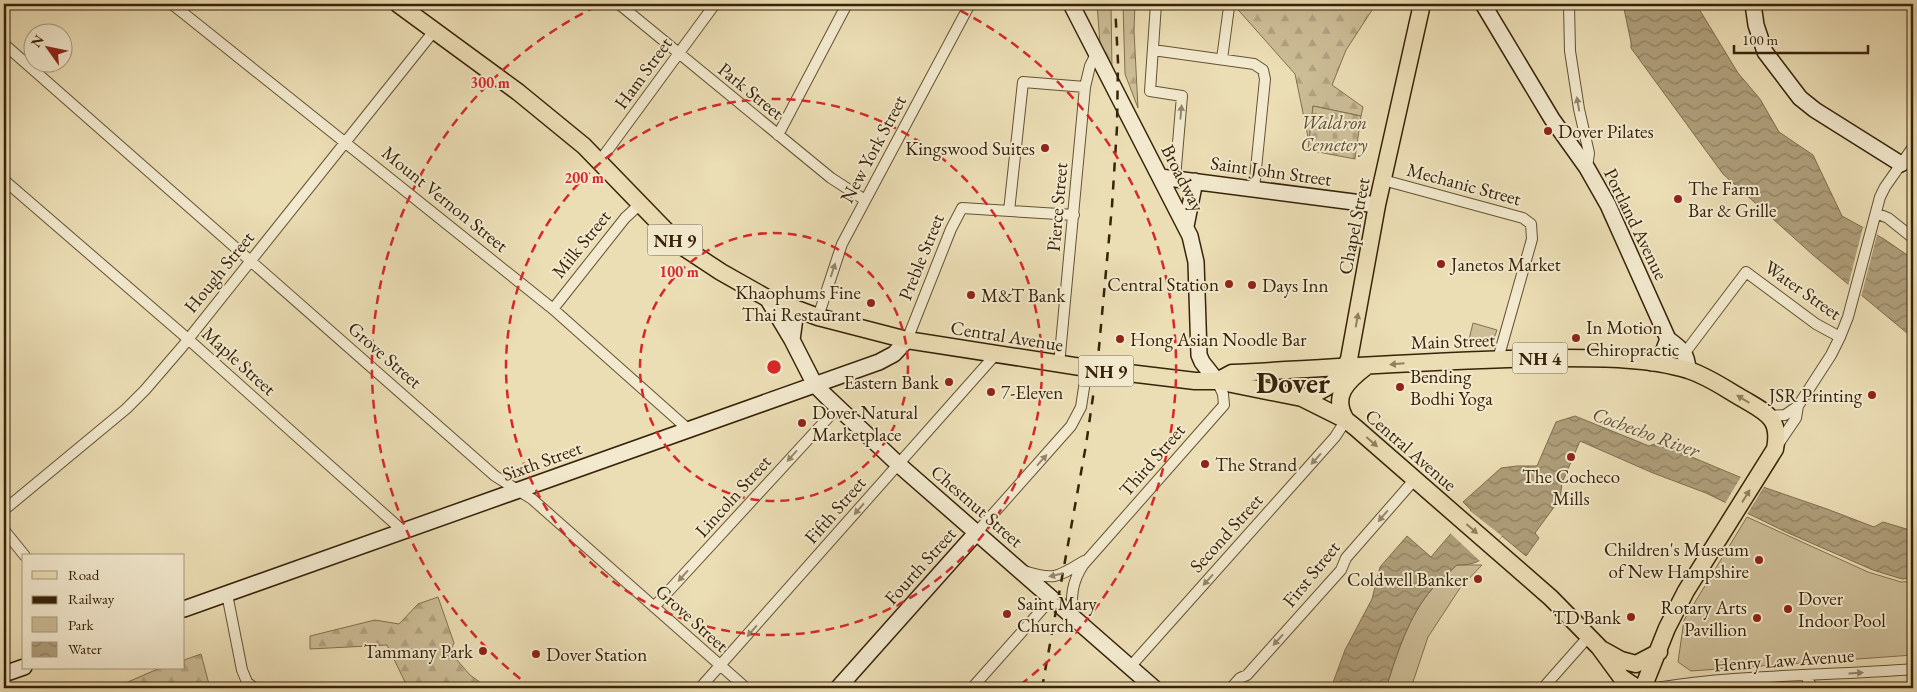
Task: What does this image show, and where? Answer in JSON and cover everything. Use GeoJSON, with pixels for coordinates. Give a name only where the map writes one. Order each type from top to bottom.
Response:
{"type":"FeatureCollection","features":[{"type":"Feature","properties":{"kind":"main road","name":"Central Avenue"},"geometry":{"type":"LineString","coordinates":[[398,4],[523,97],[584,146],[680,245],[696,257],[767,298],[818,317],[907,340],[1087,368],[1177,379],[1217,381],[1308,396],[1346,420],[1551,598],[1594,642],[1621,677],[1637,688]]}},
{"type":"Feature","properties":{"kind":"main road","name":"Chapel Street"},"geometry":{"type":"LineString","coordinates":[[1346,368],[1351,351],[1377,205],[1422,4]]}},
{"type":"Feature","properties":{"kind":"main road","name":"Main Street"},"geometry":{"type":"LineString","coordinates":[[1217,381],[1232,373],[1498,359],[1584,358],[1652,363],[1686,362],[1709,379],[1770,416]]}},
{"type":"Feature","properties":{"kind":"main road"},"geometry":{"type":"LineString","coordinates":[[1346,420],[1340,411],[1342,392],[1366,366]]}},
{"type":"Feature","properties":{"kind":"main road"},"geometry":{"type":"LineString","coordinates":[[1308,396],[1324,391],[1346,368]]}},
{"type":"Feature","properties":{"kind":"main road"},"geometry":{"type":"LineString","coordinates":[[1308,396],[1315,376],[1310,369]]}},
{"type":"Feature","properties":{"kind":"main road"},"geometry":{"type":"LineString","coordinates":[[1643,688],[1671,620],[1686,591],[1775,449],[1777,434],[1774,422],[1770,416]]}},
{"type":"Feature","properties":{"kind":"main road"},"geometry":{"type":"LineString","coordinates":[[1594,642],[1621,660],[1636,664],[1659,652]]}},
{"type":"Feature","properties":{"kind":"street","name":"Mount Vernon Street"},"geometry":{"type":"LineString","coordinates":[[172,4],[553,309],[689,430]]}},
{"type":"Feature","properties":{"kind":"street","name":"Park Street"},"geometry":{"type":"LineString","coordinates":[[619,4],[831,178],[866,200]]}},
{"type":"Feature","properties":{"kind":"street","name":"Ham Street"},"geometry":{"type":"LineString","coordinates":[[599,162],[715,4]]}},
{"type":"Feature","properties":{"kind":"street"},"geometry":{"type":"LineString","coordinates":[[778,135],[847,4]]}},
{"type":"Feature","properties":{"kind":"street","name":"New York Street"},"geometry":{"type":"LineString","coordinates":[[818,317],[838,255],[970,4]]}},
{"type":"Feature","properties":{"kind":"street","name":"Broadway"},"geometry":{"type":"LineString","coordinates":[[1070,4],[1096,54],[1167,178],[1186,226],[1196,262],[1199,355],[1202,362],[1217,381]]}},
{"type":"Feature","properties":{"kind":"street"},"geometry":{"type":"LineString","coordinates":[[1156,4],[1150,91],[1182,96],[1167,178]]}},
{"type":"Feature","properties":{"kind":"street","name":"Portland Avenue"},"geometry":{"type":"LineString","coordinates":[[1482,4],[1552,119],[1587,168],[1608,205],[1668,339],[1686,362]]}},
{"type":"Feature","properties":{"kind":"street"},"geometry":{"type":"LineString","coordinates":[[1569,4],[1570,51],[1579,109],[1589,153],[1587,168]]}},
{"type":"Feature","properties":{"kind":"street"},"geometry":{"type":"LineString","coordinates":[[1753,4],[1756,25],[1764,52],[1800,98],[1815,110],[1901,164]]}},
{"type":"Feature","properties":{"kind":"street"},"geometry":{"type":"LineString","coordinates":[[1222,60],[1229,7]]}},
{"type":"Feature","properties":{"kind":"street","name":"Hough Street"},"geometry":{"type":"LineString","coordinates":[[4,510],[145,390],[188,339],[434,31]]}},
{"type":"Feature","properties":{"kind":"street","name":"Grove Street"},"geometry":{"type":"LineString","coordinates":[[4,44],[495,476],[532,499],[746,688]]}},
{"type":"Feature","properties":{"kind":"street"},"geometry":{"type":"LineString","coordinates":[[1153,50],[1259,66],[1265,79],[1254,189]]}},
{"type":"Feature","properties":{"kind":"street","name":"Pierce Street"},"geometry":{"type":"LineString","coordinates":[[1059,364],[1085,88],[1090,66],[1096,54]]}},
{"type":"Feature","properties":{"kind":"street"},"geometry":{"type":"LineString","coordinates":[[1009,211],[1023,82],[1085,88]]}},
{"type":"Feature","properties":{"kind":"street"},"geometry":{"type":"LineString","coordinates":[[1770,416],[1785,415],[1798,406],[1826,363],[1840,337],[1885,187],[1913,147]]}},
{"type":"Feature","properties":{"kind":"street","name":"Saint John Street"},"geometry":{"type":"LineString","coordinates":[[1167,178],[1377,205]]}},
{"type":"Feature","properties":{"kind":"street","name":"Maple Street"},"geometry":{"type":"LineString","coordinates":[[4,180],[188,339],[403,531]]}},
{"type":"Feature","properties":{"kind":"street","name":"Mechanic Street"},"geometry":{"type":"LineString","coordinates":[[1383,180],[1523,218],[1529,222],[1532,227],[1532,239],[1498,359]]}},
{"type":"Feature","properties":{"kind":"street"},"geometry":{"type":"LineString","coordinates":[[1186,226],[1195,181]]}},
{"type":"Feature","properties":{"kind":"street","name":"Milk Street"},"geometry":{"type":"LineString","coordinates":[[553,309],[625,218],[640,204]]}},
{"type":"Feature","properties":{"kind":"street","name":"Preble Street"},"geometry":{"type":"LineString","coordinates":[[907,340],[962,208],[1074,215]]}},
{"type":"Feature","properties":{"kind":"street"},"geometry":{"type":"LineString","coordinates":[[1876,214],[1888,218],[1913,238]]}},
{"type":"Feature","properties":{"kind":"street","name":"Water Street"},"geometry":{"type":"LineString","coordinates":[[1686,362],[1746,272],[1816,324],[1840,337]]}},
{"type":"Feature","properties":{"kind":"street","name":"Chestnut Street"},"geometry":{"type":"LineString","coordinates":[[767,298],[792,340],[815,385],[895,468],[977,532],[1154,688]]}},
{"type":"Feature","properties":{"kind":"street"},"geometry":{"type":"LineString","coordinates":[[792,340],[796,310]]}},
{"type":"Feature","properties":{"kind":"street"},"geometry":{"type":"LineString","coordinates":[[1652,363],[1663,352],[1668,339]]}},
{"type":"Feature","properties":{"kind":"street","name":"Sixth Street"},"geometry":{"type":"LineString","coordinates":[[185,609],[879,362],[894,354],[907,340]]}},
{"type":"Feature","properties":{"kind":"street","name":"Fifth Street"},"geometry":{"type":"LineString","coordinates":[[700,688],[996,354]]}},
{"type":"Feature","properties":{"kind":"street","name":"Fourth Street"},"geometry":{"type":"LineString","coordinates":[[838,688],[1061,438],[1078,416],[1087,368]]}},
{"type":"Feature","properties":{"kind":"street","name":"Third Street"},"geometry":{"type":"LineString","coordinates":[[1072,616],[1071,594],[1078,572],[1224,405],[1223,394],[1217,381]]}},
{"type":"Feature","properties":{"kind":"street"},"geometry":{"type":"LineString","coordinates":[[1775,449],[1796,418],[1798,406]]}},
{"type":"Feature","properties":{"kind":"street","name":"Lincoln Street"},"geometry":{"type":"LineString","coordinates":[[654,607],[837,408]]}},
{"type":"Feature","properties":{"kind":"street","name":"Second Street"},"geometry":{"type":"LineString","coordinates":[[1130,667],[1335,437],[1346,420]]}},
{"type":"Feature","properties":{"kind":"street","name":"First Street"},"geometry":{"type":"LineString","coordinates":[[1233,686],[1240,678],[1247,675],[1341,570],[1346,558],[1415,480]]}},
{"type":"Feature","properties":{"kind":"street"},"geometry":{"type":"LineString","coordinates":[[4,530],[23,554]]}},
{"type":"Feature","properties":{"kind":"street","name":"Third Street"},"geometry":{"type":"LineString","coordinates":[[1019,570],[1040,576],[1057,576],[1089,558]]}},
{"type":"Feature","properties":{"kind":"street"},"geometry":{"type":"LineString","coordinates":[[227,594],[242,670],[247,682],[254,688]]}},
{"type":"Feature","properties":{"kind":"street"},"geometry":{"type":"LineString","coordinates":[[972,688],[1052,598]]}},
{"type":"Feature","properties":{"kind":"street"},"geometry":{"type":"LineString","coordinates":[[1543,688],[1594,642]]}},
{"type":"Feature","properties":{"kind":"street"},"geometry":{"type":"LineString","coordinates":[[4,674],[22,668]]}},
{"type":"Feature","properties":{"kind":"street","name":"Henry Law Avenue"},"geometry":{"type":"LineString","coordinates":[[1656,688],[1807,675],[1913,669]]}},
{"type":"Feature","properties":{"kind":"street"},"geometry":{"type":"LineString","coordinates":[[1807,675],[1808,681],[1813,688]]}},
{"type":"Feature","properties":{"kind":"green space"},"geometry":{"type":"Polygon","coordinates":[[[1097,4],[1111,4],[1112,70],[1100,44],[1097,4]]]}},
{"type":"Feature","properties":{"kind":"green space"},"geometry":{"type":"Polygon","coordinates":[[[1123,4],[1135,4],[1134,31],[1138,108],[1125,74],[1123,4]]]}},
{"type":"Feature","properties":{"kind":"green space"},"geometry":{"type":"Polygon","coordinates":[[[1233,4],[1376,4],[1346,50],[1332,85],[1363,107],[1361,116],[1313,106],[1309,142],[1295,74],[1233,4]]]}},
{"type":"Feature","properties":{"kind":"green space","name":"Waldron Cemetery"},"geometry":{"type":"Polygon","coordinates":[[[1313,106],[1361,116],[1355,159],[1308,150],[1313,106]]]}},
{"type":"Feature","properties":{"kind":"green space"},"geometry":{"type":"Polygon","coordinates":[[[1473,323],[1497,330],[1491,347],[1467,348],[1473,323]]]}},
{"type":"Feature","properties":{"kind":"green space"},"geometry":{"type":"Polygon","coordinates":[[[1294,375],[1308,377],[1307,388],[1304,391],[1256,381],[1284,381],[1294,375]]]}},
{"type":"Feature","properties":{"kind":"green space"},"geometry":{"type":"Polygon","coordinates":[[[1747,517],[1868,572],[1901,582],[1913,581],[1913,655],[1691,671],[1678,662],[1684,620],[1747,517]]]}},
{"type":"Feature","properties":{"kind":"green space"},"geometry":{"type":"Polygon","coordinates":[[[1457,565],[1482,565],[1460,588],[1428,637],[1411,688],[1386,688],[1404,636],[1416,612],[1435,586],[1457,565]]]}},
{"type":"Feature","properties":{"kind":"green space"},"geometry":{"type":"Polygon","coordinates":[[[438,597],[454,643],[450,652],[470,675],[488,688],[408,688],[387,645],[310,649],[310,636],[375,620],[399,624],[418,604],[438,597]]]}},
{"type":"Feature","properties":{"kind":"green space"},"geometry":{"type":"Polygon","coordinates":[[[201,654],[210,688],[114,688],[155,670],[185,670],[185,660],[201,654]]]}},
{"type":"Feature","properties":{"kind":"water"},"geometry":{"type":"Polygon","coordinates":[[[1623,4],[1696,4],[1738,73],[1760,99],[1779,132],[1813,155],[1842,216],[1884,239],[1913,259],[1913,338],[1813,255],[1723,174],[1631,48],[1623,4]]]}},
{"type":"Feature","properties":{"kind":"water"},"geometry":{"type":"Polygon","coordinates":[[[1575,416],[1649,446],[1658,443],[1766,488],[1874,527],[1883,522],[1913,531],[1913,578],[1902,579],[1873,570],[1786,532],[1706,493],[1653,473],[1580,441],[1562,483],[1560,499],[1535,533],[1539,538],[1526,556],[1502,536],[1484,558],[1466,565],[1457,565],[1435,586],[1416,612],[1404,636],[1386,688],[1331,688],[1345,650],[1372,599],[1380,567],[1407,536],[1431,557],[1471,510],[1463,502],[1501,468],[1537,466],[1556,422],[1575,416]]]}},
{"type":"Feature","properties":{"kind":"pier"},"geometry":{"type":"Polygon","coordinates":[[[1863,227],[1877,235],[1861,297],[1848,286],[1863,227]]]}},
{"type":"Feature","properties":{"kind":"pier"},"geometry":{"type":"Polygon","coordinates":[[[1742,475],[1765,485],[1746,516],[1724,505],[1742,475]]]}},
{"type":"Feature","properties":{"kind":"pier"},"geometry":{"type":"Polygon","coordinates":[[[1465,507],[1502,536],[1481,562],[1449,532],[1468,510],[1465,507]]]}},
{"type":"Feature","properties":{"kind":"railway"},"geometry":{"type":"LineString","coordinates":[[1042,688],[1086,445],[1097,369],[1112,206],[1117,127],[1118,62],[1115,4]]}},
{"type":"Feature","properties":{"kind":"place","name":"Dover Pilates"},"geometry":{"type":"Point","coordinates":[1548,131]}},
{"type":"Feature","properties":{"kind":"place","name":"Kingswood Suites"},"geometry":{"type":"Point","coordinates":[1045,148]}},
{"type":"Feature","properties":{"kind":"place","name":"The Farm Bar & Grille"},"geometry":{"type":"Point","coordinates":[1678,199]}},
{"type":"Feature","properties":{"kind":"place","name":"Janetos Market"},"geometry":{"type":"Point","coordinates":[1441,264]}},
{"type":"Feature","properties":{"kind":"place","name":"Central Station"},"geometry":{"type":"Point","coordinates":[1229,284]}},
{"type":"Feature","properties":{"kind":"place","name":"Days Inn"},"geometry":{"type":"Point","coordinates":[1252,285]}},
{"type":"Feature","properties":{"kind":"place","name":"M&T Bank"},"geometry":{"type":"Point","coordinates":[971,295]}},
{"type":"Feature","properties":{"kind":"place","name":"Khaophums Fine Thai Restaurant"},"geometry":{"type":"Point","coordinates":[871,303]}},
{"type":"Feature","properties":{"kind":"place","name":"In Motion Chiropractic"},"geometry":{"type":"Point","coordinates":[1576,338]}},
{"type":"Feature","properties":{"kind":"place","name":"Hong Asian Noodle Bar"},"geometry":{"type":"Point","coordinates":[1120,339]}},
{"type":"Feature","properties":{"kind":"place","name":"Eastern Bank"},"geometry":{"type":"Point","coordinates":[949,382]}},
{"type":"Feature","properties":{"kind":"place","name":"Bending Bodhi Yoga"},"geometry":{"type":"Point","coordinates":[1400,387]}},
{"type":"Feature","properties":{"kind":"place","name":"7-Eleven"},"geometry":{"type":"Point","coordinates":[991,392]}},
{"type":"Feature","properties":{"kind":"place","name":"JSR Printing"},"geometry":{"type":"Point","coordinates":[1872,395]}},
{"type":"Feature","properties":{"kind":"place","name":"Dover Natural Marketplace"},"geometry":{"type":"Point","coordinates":[802,423]}},
{"type":"Feature","properties":{"kind":"place","name":"The Cocheco Mills"},"geometry":{"type":"Point","coordinates":[1571,457]}},
{"type":"Feature","properties":{"kind":"place","name":"The Strand"},"geometry":{"type":"Point","coordinates":[1205,464]}},
{"type":"Feature","properties":{"kind":"place","name":"Children's Museum of New Hampshire"},"geometry":{"type":"Point","coordinates":[1759,560]}},
{"type":"Feature","properties":{"kind":"place","name":"Coldwell Banker"},"geometry":{"type":"Point","coordinates":[1478,579]}},
{"type":"Feature","properties":{"kind":"place","name":"Dover Indoor Pool"},"geometry":{"type":"Point","coordinates":[1788,609]}},
{"type":"Feature","properties":{"kind":"place","name":"Saint Mary Church"},"geometry":{"type":"Point","coordinates":[1007,614]}},
{"type":"Feature","properties":{"kind":"place","name":"TD Bank"},"geometry":{"type":"Point","coordinates":[1631,617]}},
{"type":"Feature","properties":{"kind":"place","name":"Rotary Arts Pavillion"},"geometry":{"type":"Point","coordinates":[1757,618]}},
{"type":"Feature","properties":{"kind":"place","name":"Tammany Park"},"geometry":{"type":"Point","coordinates":[483,651]}},
{"type":"Feature","properties":{"kind":"place","name":"Dover Station"},"geometry":{"type":"Point","coordinates":[536,654]}},
{"type":"Feature","properties":{"kind":"district","name":"Dover"},"geometry":{"type":"Point","coordinates":[1293,383]}},
{"type":"Feature","properties":{"kind":"water label","name":"Cochecho River"},"geometry":{"type":"Point","coordinates":[1646,432]}}]}
